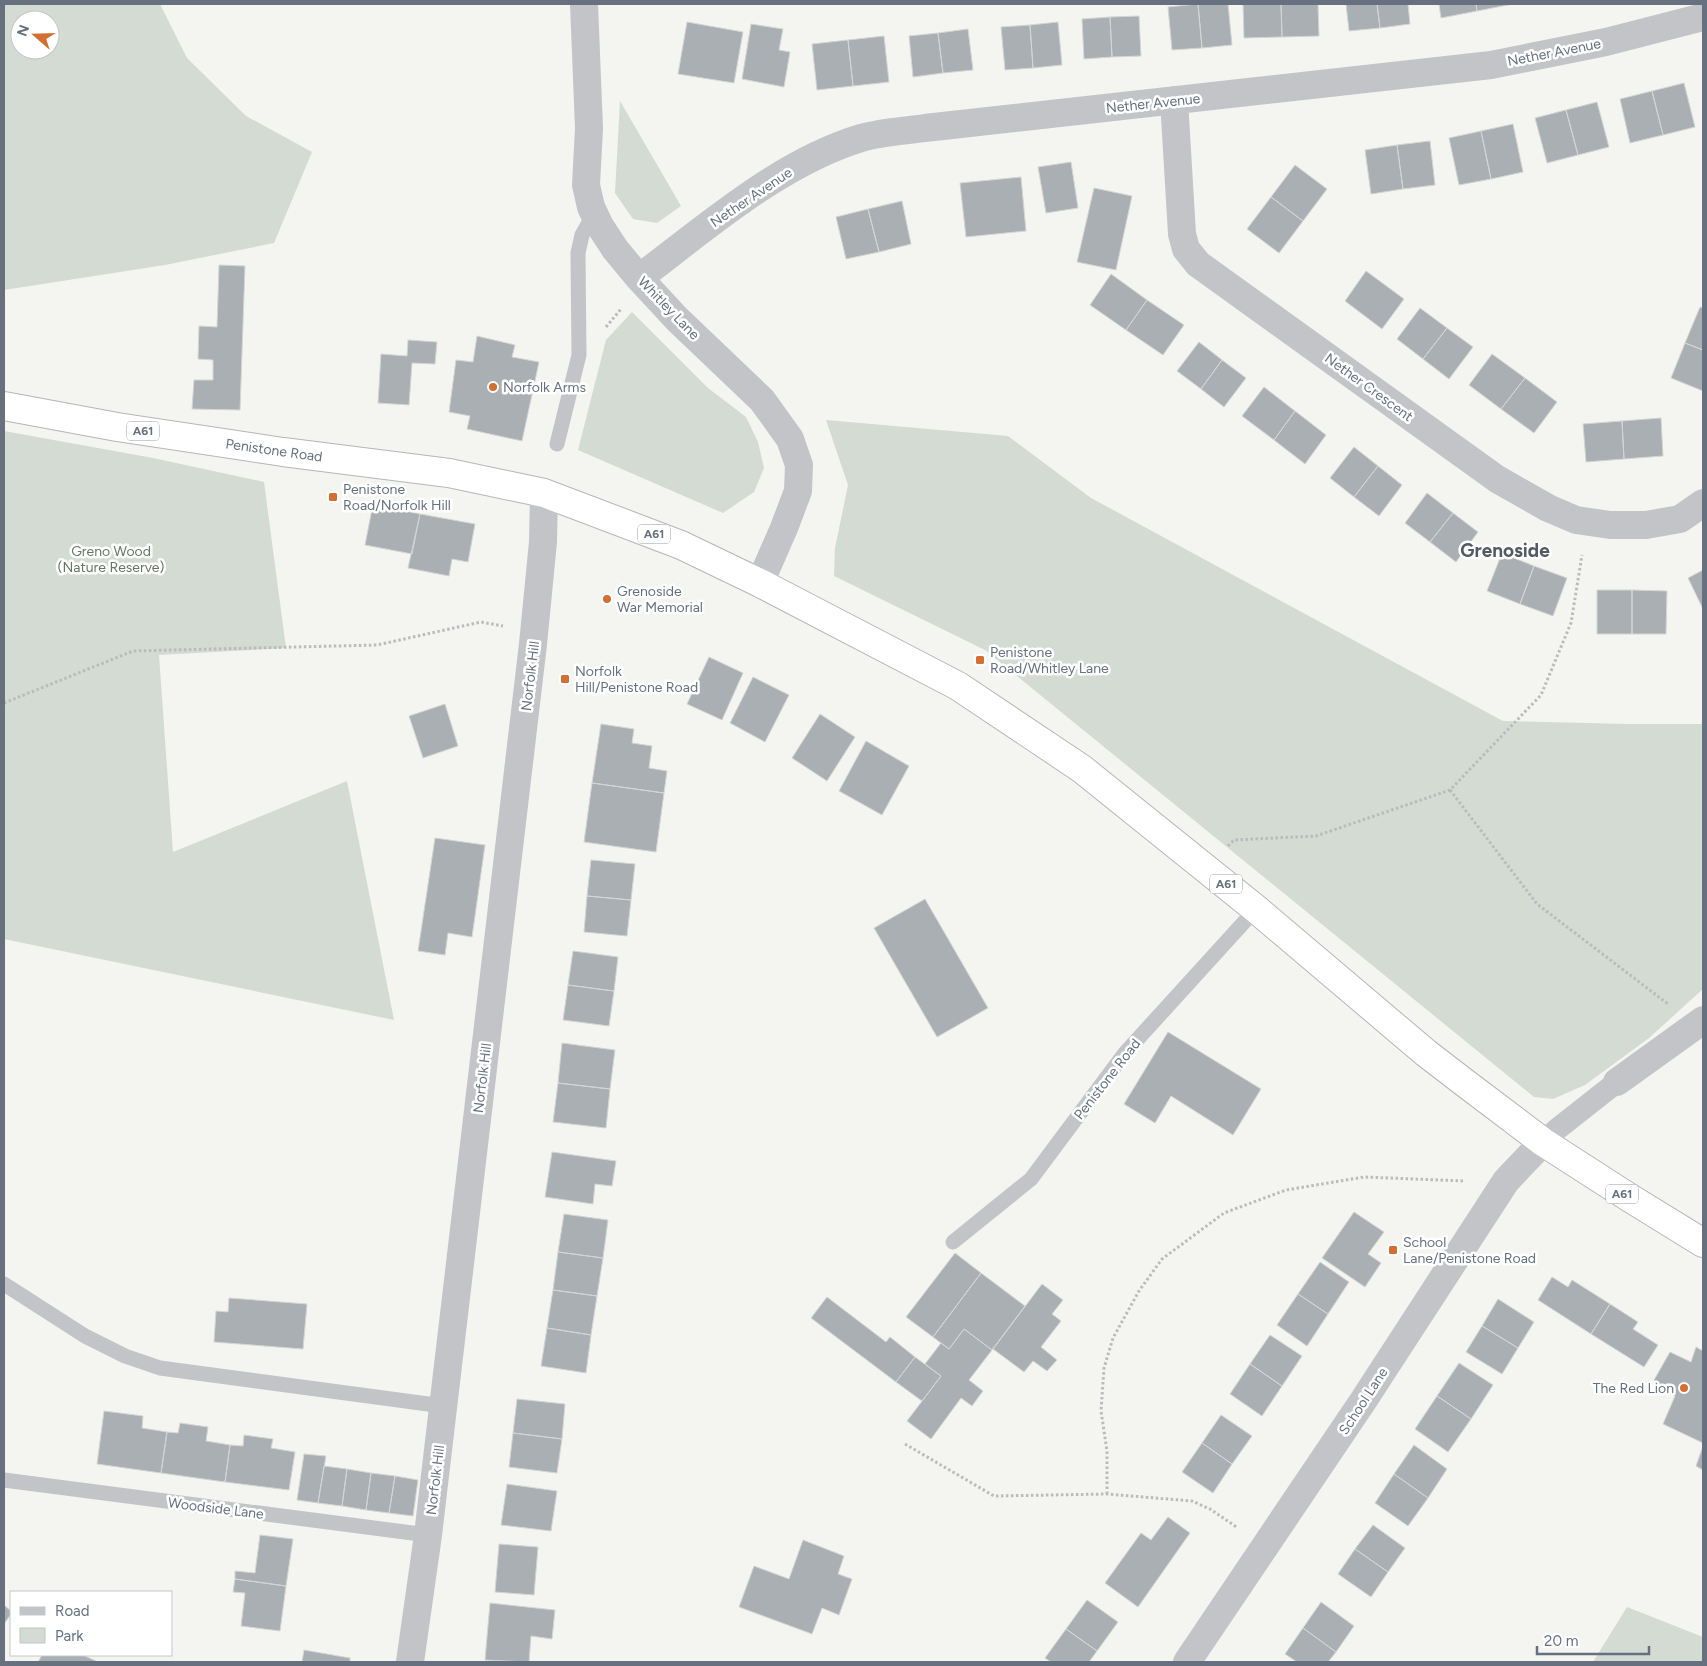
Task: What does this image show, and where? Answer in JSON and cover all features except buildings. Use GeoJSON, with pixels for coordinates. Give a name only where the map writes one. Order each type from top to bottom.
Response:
{"type":"FeatureCollection","features":[{"type":"Feature","properties":{"kind":"highway","name":"Penistone Road"},"geometry":{"type":"LineString","coordinates":[[4,406],[126,428],[283,452],[448,472],[544,493]]}},
{"type":"Feature","properties":{"kind":"highway","name":"A61"},"geometry":{"type":"LineString","coordinates":[[544,493],[681,544],[958,686],[1082,769],[1256,909],[1426,1052],[1543,1142],[1703,1243]]}},
{"type":"Feature","properties":{"kind":"street","name":"Whitley Lane"},"geometry":{"type":"LineString","coordinates":[[584,4],[589,128],[586,185],[591,207],[605,234],[639,278],[677,319],[762,400],[790,439],[799,465],[798,491],[760,583]]}},
{"type":"Feature","properties":{"kind":"street","name":"Nether Avenue"},"geometry":{"type":"LineString","coordinates":[[639,278],[772,180],[818,154],[863,137],[925,128],[1491,65],[1606,42],[1703,17]]}},
{"type":"Feature","properties":{"kind":"street","name":"Nether Crescent"},"geometry":{"type":"LineString","coordinates":[[1174,100],[1182,234],[1186,249],[1198,264],[1496,479],[1548,508],[1576,520],[1610,525],[1654,523],[1680,519],[1703,503]]}},
{"type":"Feature","properties":{"kind":"street","name":"Norfolk Hill"},"geometry":{"type":"LineString","coordinates":[[410,1662],[444,1406],[535,631],[543,542],[544,493]]}},
{"type":"Feature","properties":{"kind":"street"},"geometry":{"type":"LineString","coordinates":[[1543,1142],[1618,1082],[1701,1025]]}},
{"type":"Feature","properties":{"kind":"street","name":"School Lane"},"geometry":{"type":"LineString","coordinates":[[1187,1662],[1266,1547],[1506,1181],[1543,1142]]}},
{"type":"Feature","properties":{"kind":"lane"},"geometry":{"type":"LineString","coordinates":[[557,444],[579,355],[578,253],[582,235],[591,219],[591,207]]}},
{"type":"Feature","properties":{"kind":"lane","name":"Penistone Road"},"geometry":{"type":"LineString","coordinates":[[953,1242],[1031,1178],[1125,1053],[1256,909]]}},
{"type":"Feature","properties":{"kind":"lane"},"geometry":{"type":"LineString","coordinates":[[4,1284],[85,1336],[125,1356],[160,1368],[444,1406]]}},
{"type":"Feature","properties":{"kind":"lane","name":"Woodside Lane"},"geometry":{"type":"LineString","coordinates":[[4,1480],[428,1535]]}},
{"type":"Feature","properties":{"kind":"path"},"geometry":{"type":"LineString","coordinates":[[579,355],[618,315],[639,278]]}},
{"type":"Feature","properties":{"kind":"path"},"geometry":{"type":"LineString","coordinates":[[1206,869],[1234,840],[1316,836],[1450,790],[1541,695],[1572,623],[1587,522]]}},
{"type":"Feature","properties":{"kind":"path"},"geometry":{"type":"LineString","coordinates":[[4,704],[133,651],[377,644],[481,622],[535,631]]}},
{"type":"Feature","properties":{"kind":"path"},"geometry":{"type":"LineString","coordinates":[[1450,790],[1537,904],[1701,1025]]}},
{"type":"Feature","properties":{"kind":"path"},"geometry":{"type":"LineString","coordinates":[[1107,1494],[1107,1452],[1101,1411],[1104,1368],[1112,1338],[1139,1291],[1162,1259],[1224,1213],[1286,1190],[1364,1177],[1506,1181]]}},
{"type":"Feature","properties":{"kind":"path"},"geometry":{"type":"LineString","coordinates":[[905,1444],[994,1496],[1107,1494],[1192,1501],[1210,1509],[1266,1547]]}},
{"type":"Feature","properties":{"kind":"green space"},"geometry":{"type":"Polygon","coordinates":[[[4,4],[160,4],[187,58],[246,116],[312,152],[274,243],[165,265],[4,290],[4,4]]]}},
{"type":"Feature","properties":{"kind":"green space"},"geometry":{"type":"Polygon","coordinates":[[[620,101],[681,206],[657,223],[633,219],[615,193],[620,101]]]}},
{"type":"Feature","properties":{"kind":"green space"},"geometry":{"type":"Polygon","coordinates":[[[632,312],[708,388],[746,417],[758,442],[764,468],[754,492],[723,513],[578,450],[606,340],[632,312]]]}},
{"type":"Feature","properties":{"kind":"green space"},"geometry":{"type":"Polygon","coordinates":[[[826,420],[1008,436],[1091,498],[1503,721],[1703,724],[1703,989],[1649,1038],[1585,1085],[1553,1099],[1534,1097],[985,650],[834,576],[835,548],[848,485],[826,420]]]}},
{"type":"Feature","properties":{"kind":"green space","name":"Greno Wood (Nature Reserve)"},"geometry":{"type":"Polygon","coordinates":[[[4,431],[153,458],[264,482],[286,648],[159,655],[173,852],[347,781],[394,1020],[4,939],[4,431]]]}},
{"type":"Feature","properties":{"kind":"green space"},"geometry":{"type":"Polygon","coordinates":[[[1627,1607],[1703,1637],[1703,1662],[1593,1662],[1627,1607]]]}},
{"type":"Feature","properties":{"kind":"place","name":"Norfolk Arms"},"geometry":{"type":"Point","coordinates":[493,387]}},
{"type":"Feature","properties":{"kind":"place","name":"Penistone Road/Norfolk Hill"},"geometry":{"type":"Point","coordinates":[333,497]}},
{"type":"Feature","properties":{"kind":"place","name":"Grenoside War Memorial"},"geometry":{"type":"Point","coordinates":[607,599]}},
{"type":"Feature","properties":{"kind":"place","name":"Penistone Road/Whitley Lane"},"geometry":{"type":"Point","coordinates":[980,660]}},
{"type":"Feature","properties":{"kind":"place","name":"Norfolk Hill/Penistone Road"},"geometry":{"type":"Point","coordinates":[565,679]}},
{"type":"Feature","properties":{"kind":"place","name":"School Lane/Penistone Road"},"geometry":{"type":"Point","coordinates":[1393,1250]}},
{"type":"Feature","properties":{"kind":"place","name":"The Red Lion"},"geometry":{"type":"Point","coordinates":[1684,1388]}},
{"type":"Feature","properties":{"kind":"district","name":"Grenoside"},"geometry":{"type":"Point","coordinates":[1505,550]}}]}
